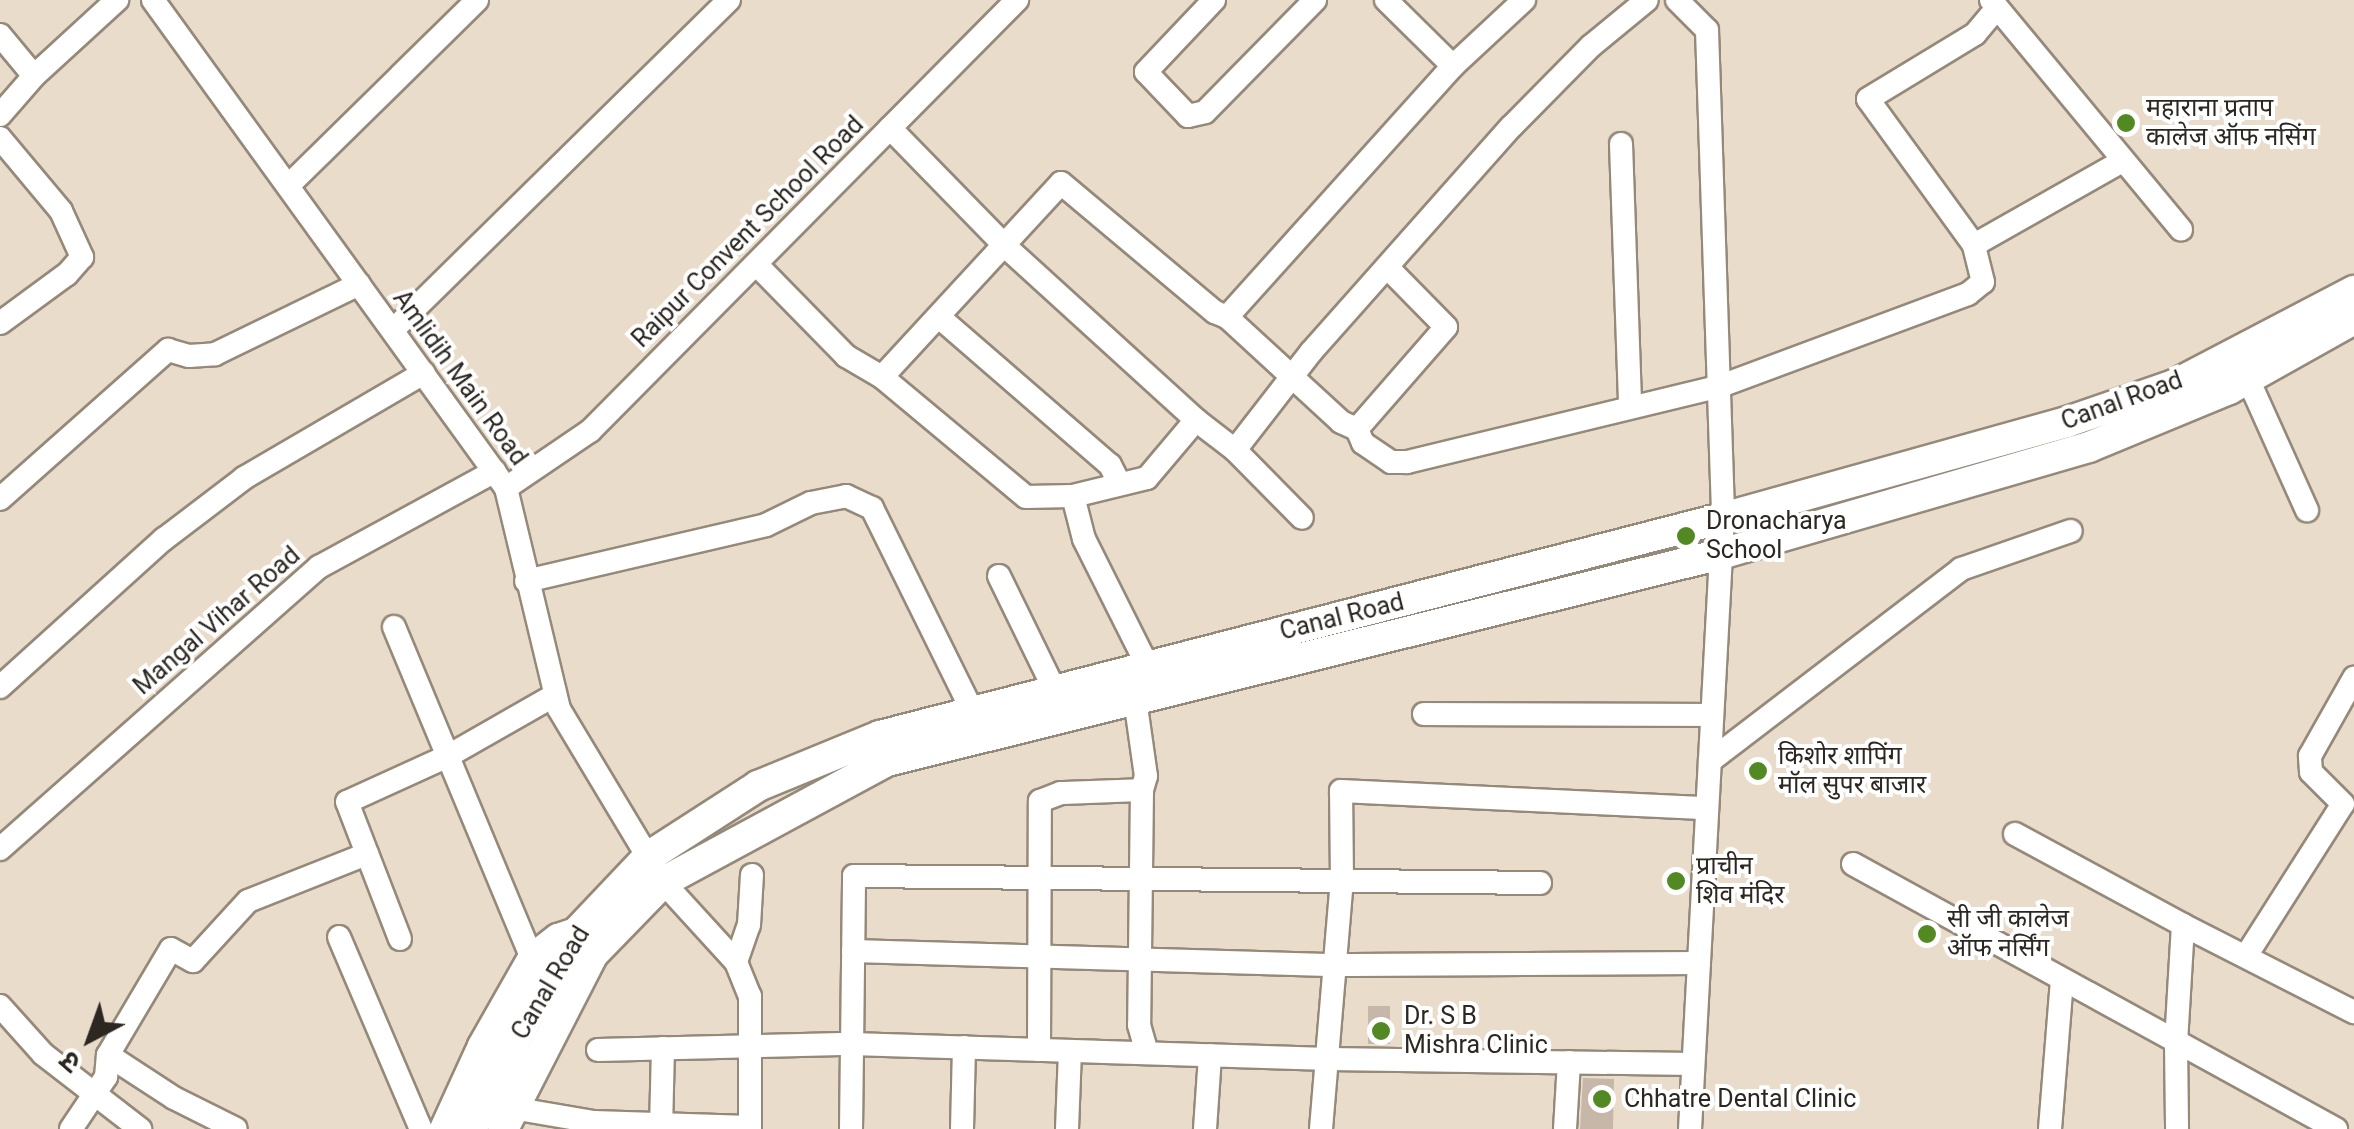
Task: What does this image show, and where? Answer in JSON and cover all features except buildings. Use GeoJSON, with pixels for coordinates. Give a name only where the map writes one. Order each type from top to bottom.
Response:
{"type":"FeatureCollection","features":[{"type":"Feature","properties":{"kind":"main road","name":"Canal Road"},"geometry":{"type":"LineString","coordinates":[[470,1129],[538,995],[578,931],[758,786],[880,736],[1722,518],[2068,422],[2174,385],[2354,290]]}},
{"type":"Feature","properties":{"kind":"main road","name":"Canal Road"},"geometry":{"type":"LineString","coordinates":[[508,1118],[593,954],[656,869],[887,760],[1720,554],[2089,448],[2248,379],[2354,319]]}},
{"type":"Feature","properties":{"kind":"street"},"geometry":{"type":"LineString","coordinates":[[0,114],[34,76],[117,0]]}},
{"type":"Feature","properties":{"kind":"street","name":"Amlidih Main Road"},"geometry":{"type":"LineString","coordinates":[[154,0],[500,480],[558,709],[656,869],[736,962]]}},
{"type":"Feature","properties":{"kind":"street"},"geometry":{"type":"LineString","coordinates":[[288,186],[476,0]]}},
{"type":"Feature","properties":{"kind":"street"},"geometry":{"type":"LineString","coordinates":[[393,330],[729,0]]}},
{"type":"Feature","properties":{"kind":"street","name":"Raipur Convent School Road"},"geometry":{"type":"LineString","coordinates":[[500,480],[590,431],[1017,0]]}},
{"type":"Feature","properties":{"kind":"street"},"geometry":{"type":"LineString","coordinates":[[1214,0],[1146,72],[1188,116],[1206,112],[1315,0]]}},
{"type":"Feature","properties":{"kind":"street"},"geometry":{"type":"LineString","coordinates":[[1386,0],[1453,66]]}},
{"type":"Feature","properties":{"kind":"street"},"geometry":{"type":"LineString","coordinates":[[1227,317],[1453,66],[1524,0]]}},
{"type":"Feature","properties":{"kind":"street"},"geometry":{"type":"LineString","coordinates":[[1234,450],[1512,126],[1591,46],[1647,0]]}},
{"type":"Feature","properties":{"kind":"street"},"geometry":{"type":"LineString","coordinates":[[1678,0],[1707,30],[1722,518],[1690,1129]]}},
{"type":"Feature","properties":{"kind":"street"},"geometry":{"type":"LineString","coordinates":[[882,378],[1061,183],[1215,312],[1227,317],[1292,379],[1356,430],[1363,443],[1391,462],[1408,462],[1718,387],[1968,294],[1982,282],[1974,245],[1868,99],[1975,34],[1994,4],[2027,38],[2121,162],[2181,230]]}},
{"type":"Feature","properties":{"kind":"street"},"geometry":{"type":"LineString","coordinates":[[0,35],[34,76]]}},
{"type":"Feature","properties":{"kind":"street"},"geometry":{"type":"LineString","coordinates":[[890,128],[1004,246],[1234,450],[1302,518]]}},
{"type":"Feature","properties":{"kind":"street"},"geometry":{"type":"LineString","coordinates":[[0,138],[51,204],[61,211],[82,257],[67,274],[0,323]]}},
{"type":"Feature","properties":{"kind":"street"},"geometry":{"type":"LineString","coordinates":[[1621,144],[1630,407]]}},
{"type":"Feature","properties":{"kind":"street"},"geometry":{"type":"LineString","coordinates":[[1974,245],[2121,162]]}},
{"type":"Feature","properties":{"kind":"street"},"geometry":{"type":"LineString","coordinates":[[756,264],[846,356],[882,378],[1026,497],[1073,496],[1147,478],[1196,420]]}},
{"type":"Feature","properties":{"kind":"street"},"geometry":{"type":"LineString","coordinates":[[1356,430],[1446,327],[1389,270]]}},
{"type":"Feature","properties":{"kind":"street"},"geometry":{"type":"LineString","coordinates":[[0,499],[168,350],[189,356],[216,354],[359,284]]}},
{"type":"Feature","properties":{"kind":"street"},"geometry":{"type":"LineString","coordinates":[[939,317],[1110,465],[1119,483]]}},
{"type":"Feature","properties":{"kind":"street"},"geometry":{"type":"LineString","coordinates":[[0,686],[164,539],[244,478],[424,373]]}},
{"type":"Feature","properties":{"kind":"street"},"geometry":{"type":"LineString","coordinates":[[2248,379],[2307,510]]}},
{"type":"Feature","properties":{"kind":"street","name":"Mangal Vihar Road"},"geometry":{"type":"LineString","coordinates":[[0,849],[319,567],[500,480]]}},
{"type":"Feature","properties":{"kind":"street"},"geometry":{"type":"LineString","coordinates":[[526,581],[766,525],[811,503],[846,496],[872,508],[973,712]]}},
{"type":"Feature","properties":{"kind":"street"},"geometry":{"type":"LineString","coordinates":[[1073,496],[1084,539],[1148,667]]}},
{"type":"Feature","properties":{"kind":"street"},"geometry":{"type":"LineString","coordinates":[[1710,761],[1962,570],[2071,531]]}},
{"type":"Feature","properties":{"kind":"street"},"geometry":{"type":"LineString","coordinates":[[999,576],[1055,691]]}},
{"type":"Feature","properties":{"kind":"street"},"geometry":{"type":"LineString","coordinates":[[394,627],[532,958]]}},
{"type":"Feature","properties":{"kind":"street"},"geometry":{"type":"LineString","coordinates":[[2246,956],[2343,804],[2311,772],[2310,756],[2354,678]]}},
{"type":"Feature","properties":{"kind":"street"},"geometry":{"type":"LineString","coordinates":[[400,939],[346,802],[448,756],[555,695]]}},
{"type":"Feature","properties":{"kind":"street"},"geometry":{"type":"LineString","coordinates":[[1136,699],[1146,776],[1142,790],[1139,1025],[1147,1053]]}},
{"type":"Feature","properties":{"kind":"street"},"geometry":{"type":"LineString","coordinates":[[1424,714],[1712,714]]}},
{"type":"Feature","properties":{"kind":"street"},"geometry":{"type":"LineString","coordinates":[[1040,1050],[1039,814],[1044,796],[1142,790]]}},
{"type":"Feature","properties":{"kind":"street"},"geometry":{"type":"LineString","coordinates":[[1321,1129],[1342,881],[1341,791],[1707,808]]}},
{"type":"Feature","properties":{"kind":"street"},"geometry":{"type":"LineString","coordinates":[[2015,834],[2354,1012]]}},
{"type":"Feature","properties":{"kind":"street"},"geometry":{"type":"LineString","coordinates":[[71,1129],[106,1077],[108,1055],[171,948],[193,961],[248,900],[367,854]]}},
{"type":"Feature","properties":{"kind":"street"},"geometry":{"type":"LineString","coordinates":[[1852,864],[2313,1123],[2336,1129]]}},
{"type":"Feature","properties":{"kind":"street"},"geometry":{"type":"LineString","coordinates":[[508,1118],[594,1126],[750,1128],[750,996],[736,962],[749,925],[752,875]]}},
{"type":"Feature","properties":{"kind":"street"},"geometry":{"type":"LineString","coordinates":[[851,1129],[854,876],[1540,883]]}},
{"type":"Feature","properties":{"kind":"street"},"geometry":{"type":"LineString","coordinates":[[2177,1129],[2176,1043],[2183,925]]}},
{"type":"Feature","properties":{"kind":"street"},"geometry":{"type":"LineString","coordinates":[[444,1129],[482,1046],[532,958],[558,938],[578,931]]}},
{"type":"Feature","properties":{"kind":"street"},"geometry":{"type":"LineString","coordinates":[[339,936],[421,1129]]}},
{"type":"Feature","properties":{"kind":"street"},"geometry":{"type":"LineString","coordinates":[[853,951],[1336,964],[1699,964]]}},
{"type":"Feature","properties":{"kind":"street"},"geometry":{"type":"LineString","coordinates":[[2050,1129],[2062,979]]}},
{"type":"Feature","properties":{"kind":"street"},"geometry":{"type":"LineString","coordinates":[[4,1021],[140,1129]]}},
{"type":"Feature","properties":{"kind":"street"},"geometry":{"type":"LineString","coordinates":[[598,1050],[852,1044],[1329,1059],[1694,1064]]}},
{"type":"Feature","properties":{"kind":"street"},"geometry":{"type":"LineString","coordinates":[[962,1129],[964,1047]]}},
{"type":"Feature","properties":{"kind":"street"},"geometry":{"type":"LineString","coordinates":[[661,1128],[664,1048]]}},
{"type":"Feature","properties":{"kind":"street"},"geometry":{"type":"LineString","coordinates":[[1068,1129],[1070,1051]]}},
{"type":"Feature","properties":{"kind":"street"},"geometry":{"type":"LineString","coordinates":[[108,1055],[174,1098],[236,1129]]}},
{"type":"Feature","properties":{"kind":"street"},"geometry":{"type":"LineString","coordinates":[[1206,1129],[1210,1055]]}},
{"type":"Feature","properties":{"kind":"street"},"geometry":{"type":"LineString","coordinates":[[1566,1129],[1568,1062]]}},
{"type":"Feature","properties":{"kind":"place","name":"महाराना प्रताप कालेज ऑफ नसिंग"},"geometry":{"type":"Point","coordinates":[2126,123]}},
{"type":"Feature","properties":{"kind":"place","name":"Dronacharya School"},"geometry":{"type":"Point","coordinates":[1686,536]}},
{"type":"Feature","properties":{"kind":"place","name":"किशोर शापिंग मॉल सुपर बाजार"},"geometry":{"type":"Point","coordinates":[1758,771]}},
{"type":"Feature","properties":{"kind":"place","name":"प्राचीन शिव मंदिर"},"geometry":{"type":"Point","coordinates":[1676,881]}},
{"type":"Feature","properties":{"kind":"place","name":"सी जी कालेज ऑफ नर्सिंग"},"geometry":{"type":"Point","coordinates":[1927,934]}},
{"type":"Feature","properties":{"kind":"place","name":"Dr. S B Mishra Clinic"},"geometry":{"type":"Point","coordinates":[1381,1031]}},
{"type":"Feature","properties":{"kind":"place","name":"Chhatre Dental Clinic"},"geometry":{"type":"Point","coordinates":[1602,1099]}}]}
